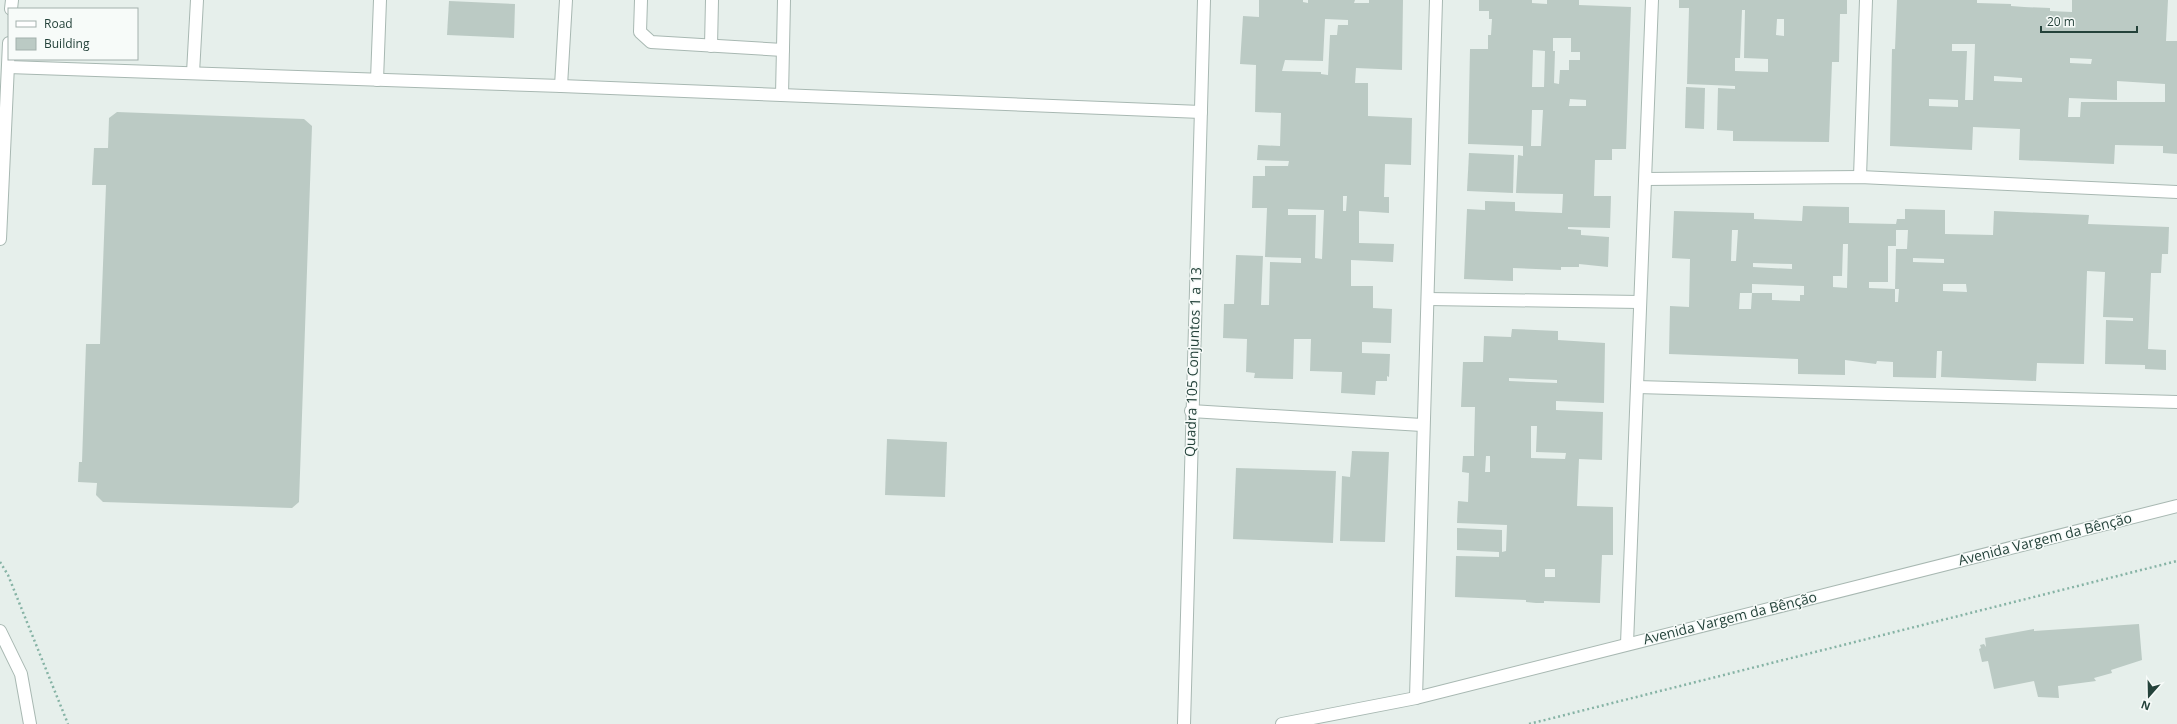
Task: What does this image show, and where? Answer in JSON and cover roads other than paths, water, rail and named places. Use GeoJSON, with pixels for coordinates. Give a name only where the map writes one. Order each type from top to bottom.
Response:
{"type":"FeatureCollection","features":[{"type":"Feature","properties":{"kind":"street"},"geometry":{"type":"LineString","coordinates":[[193,73],[197,0]]}},
{"type":"Feature","properties":{"kind":"street"},"geometry":{"type":"LineString","coordinates":[[377,80],[380,0]]}},
{"type":"Feature","properties":{"kind":"street"},"geometry":{"type":"LineString","coordinates":[[561,86],[566,0]]}},
{"type":"Feature","properties":{"kind":"street"},"geometry":{"type":"LineString","coordinates":[[641,0],[640,32],[651,42],[782,50]]}},
{"type":"Feature","properties":{"kind":"street"},"geometry":{"type":"LineString","coordinates":[[711,46],[712,0]]}},
{"type":"Feature","properties":{"kind":"street"},"geometry":{"type":"LineString","coordinates":[[782,95],[784,0]]}},
{"type":"Feature","properties":{"kind":"street","name":"Quadra 105 Conjuntos 1 a 13"},"geometry":{"type":"LineString","coordinates":[[1184,724],[1191,411],[1204,0]]}},
{"type":"Feature","properties":{"kind":"street"},"geometry":{"type":"LineString","coordinates":[[1416,698],[1422,425],[1428,299],[1436,0]]}},
{"type":"Feature","properties":{"kind":"street"},"geometry":{"type":"LineString","coordinates":[[1627,644],[1652,0]]}},
{"type":"Feature","properties":{"kind":"street"},"geometry":{"type":"LineString","coordinates":[[1860,177],[1866,0]]}},
{"type":"Feature","properties":{"kind":"street"},"geometry":{"type":"LineString","coordinates":[[0,239],[8,60]]}},
{"type":"Feature","properties":{"kind":"street"},"geometry":{"type":"LineString","coordinates":[[8,67],[561,86],[1201,112]]}},
{"type":"Feature","properties":{"kind":"street"},"geometry":{"type":"LineString","coordinates":[[1646,179],[1860,177],[2177,192]]}},
{"type":"Feature","properties":{"kind":"street"},"geometry":{"type":"LineString","coordinates":[[1428,299],[1640,302]]}},
{"type":"Feature","properties":{"kind":"street"},"geometry":{"type":"LineString","coordinates":[[1637,388],[2177,402]]}},
{"type":"Feature","properties":{"kind":"street"},"geometry":{"type":"LineString","coordinates":[[1191,411],[1422,425]]}},
{"type":"Feature","properties":{"kind":"street","name":"Avenida Vargem da Bênção"},"geometry":{"type":"LineString","coordinates":[[1282,724],[1416,698],[2177,506]]}},
{"type":"Feature","properties":{"kind":"street"},"geometry":{"type":"LineString","coordinates":[[0,631],[21,674],[32,722]]}}]}
